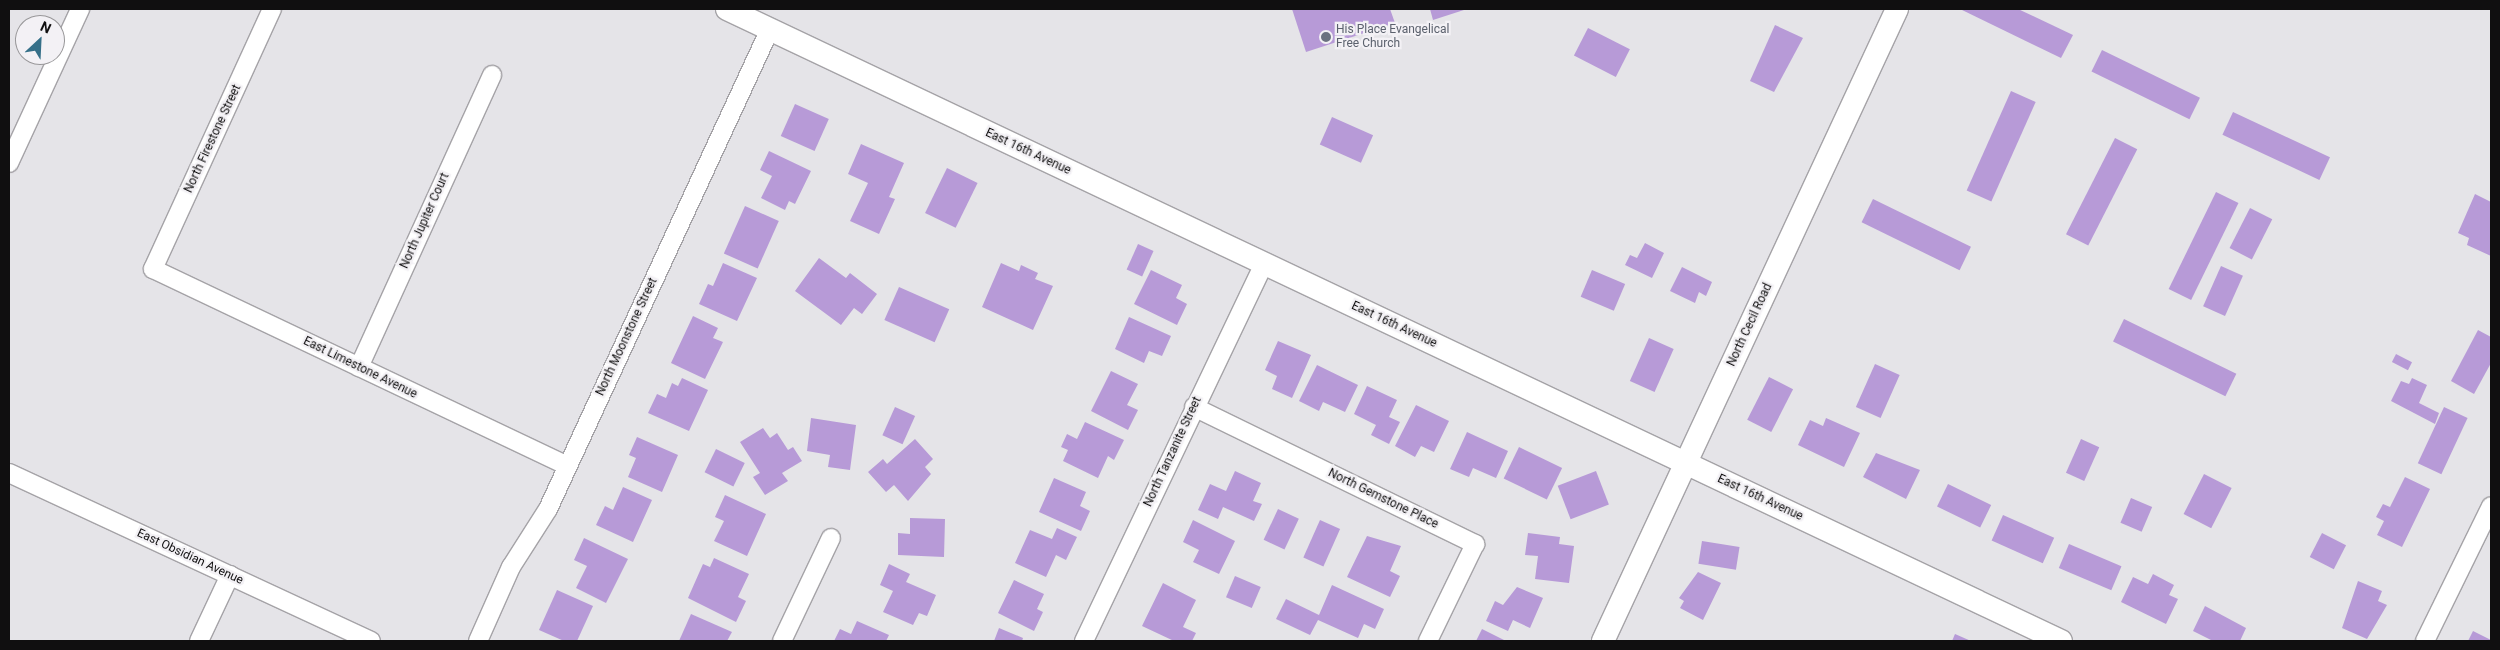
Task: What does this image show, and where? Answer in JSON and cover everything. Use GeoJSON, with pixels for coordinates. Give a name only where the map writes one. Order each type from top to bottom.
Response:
{"type":"FeatureCollection","features":[{"type":"Feature","properties":{"kind":"street"},"geometry":{"type":"LineString","coordinates":[[10,155],[80,9]]}},
{"type":"Feature","properties":{"kind":"street","name":"North Firestone Street"},"geometry":{"type":"LineString","coordinates":[[153,269],[272,9]]}},
{"type":"Feature","properties":{"kind":"street","name":"East 16th Avenue"},"geometry":{"type":"LineString","coordinates":[[727,9],[2061,641]]}},
{"type":"Feature","properties":{"kind":"street","name":"North Cecil Road"},"geometry":{"type":"LineString","coordinates":[[1603,641],[1896,9]]}},
{"type":"Feature","properties":{"kind":"street","name":"North Moonstone Street"},"geometry":{"type":"LineString","coordinates":[[478,641],[511,567],[548,508],[770,29]]}},
{"type":"Feature","properties":{"kind":"street","name":"North Jupiter Court"},"geometry":{"type":"LineString","coordinates":[[359,367],[492,76]]}},
{"type":"Feature","properties":{"kind":"street","name":"North Tanzanite Street"},"geometry":{"type":"LineString","coordinates":[[1084,641],[1264,263]]}},
{"type":"Feature","properties":{"kind":"street","name":"East Limestone Avenue"},"geometry":{"type":"LineString","coordinates":[[153,269],[567,466]]}},
{"type":"Feature","properties":{"kind":"street","name":"North Gemstone Place"},"geometry":{"type":"LineString","coordinates":[[1194,407],[1475,544],[1428,641]]}},
{"type":"Feature","properties":{"kind":"street","name":"East Obsidian Avenue"},"geometry":{"type":"LineString","coordinates":[[9,473],[371,641]]}},
{"type":"Feature","properties":{"kind":"street"},"geometry":{"type":"LineString","coordinates":[[2424,641],[2491,506]]}},
{"type":"Feature","properties":{"kind":"street"},"geometry":{"type":"LineString","coordinates":[[782,641],[831,538]]}},
{"type":"Feature","properties":{"kind":"street"},"geometry":{"type":"LineString","coordinates":[[199,641],[230,575]]}},
{"type":"Feature","properties":{"kind":"building","name":"His Place Evangelical Free Church"},"geometry":{"type":"Polygon","coordinates":[[[1292,9],[1390,9],[1395,23],[1306,52],[1292,9]]]}},
{"type":"Feature","properties":{"kind":"building","name":"His Place Evangelical Free Church"},"geometry":{"type":"Polygon","coordinates":[[[1430,9],[1467,9],[1433,20],[1430,9]]]}},
{"type":"Feature","properties":{"kind":"building"},"geometry":{"type":"Polygon","coordinates":[[[1960,9],[2018,9],[2073,35],[2061,58],[1960,9]]]}},
{"type":"Feature","properties":{"kind":"building"},"geometry":{"type":"Polygon","coordinates":[[[1775,25],[1803,38],[1774,92],[1750,81],[1775,25]]]}},
{"type":"Feature","properties":{"kind":"building"},"geometry":{"type":"Polygon","coordinates":[[[1588,28],[1630,49],[1616,77],[1574,56],[1588,28]]]}},
{"type":"Feature","properties":{"kind":"building"},"geometry":{"type":"Polygon","coordinates":[[[2102,50],[2200,98],[2189,119],[2091,72],[2102,50]]]}},
{"type":"Feature","properties":{"kind":"building"},"geometry":{"type":"Polygon","coordinates":[[[2011,91],[2036,102],[1991,202],[1967,191],[2011,91]]]}},
{"type":"Feature","properties":{"kind":"building"},"geometry":{"type":"Polygon","coordinates":[[[795,104],[829,119],[815,151],[781,136],[795,104]]]}},
{"type":"Feature","properties":{"kind":"building"},"geometry":{"type":"Polygon","coordinates":[[[2233,112],[2330,157],[2319,180],[2222,135],[2233,112]]]}},
{"type":"Feature","properties":{"kind":"building"},"geometry":{"type":"Polygon","coordinates":[[[1332,117],[1373,135],[1361,163],[1320,144],[1332,117]]]}},
{"type":"Feature","properties":{"kind":"building"},"geometry":{"type":"Polygon","coordinates":[[[2115,138],[2137,149],[2088,246],[2066,234],[2115,138]]]}},
{"type":"Feature","properties":{"kind":"building"},"geometry":{"type":"Polygon","coordinates":[[[861,144],[904,163],[889,197],[895,199],[879,234],[850,221],[868,183],[848,174],[861,144]]]}},
{"type":"Feature","properties":{"kind":"building"},"geometry":{"type":"Polygon","coordinates":[[[769,151],[811,171],[795,204],[789,201],[785,210],[761,198],[772,176],[760,170],[769,151]]]}},
{"type":"Feature","properties":{"kind":"building"},"geometry":{"type":"Polygon","coordinates":[[[947,168],[978,183],[956,228],[925,213],[947,168]]]}},
{"type":"Feature","properties":{"kind":"building"},"geometry":{"type":"Polygon","coordinates":[[[2216,192],[2238,203],[2191,300],[2169,289],[2216,192]]]}},
{"type":"Feature","properties":{"kind":"building"},"geometry":{"type":"Polygon","coordinates":[[[2475,194],[2491,202],[2491,256],[2467,245],[2469,238],[2458,233],[2475,194]]]}},
{"type":"Feature","properties":{"kind":"building"},"geometry":{"type":"Polygon","coordinates":[[[1873,199],[1971,247],[1960,270],[1862,222],[1873,199]]]}},
{"type":"Feature","properties":{"kind":"building"},"geometry":{"type":"Polygon","coordinates":[[[745,206],[779,221],[758,269],[724,254],[745,206]]]}},
{"type":"Feature","properties":{"kind":"building"},"geometry":{"type":"Polygon","coordinates":[[[2250,208],[2272,219],[2252,259],[2230,248],[2250,208]]]}},
{"type":"Feature","properties":{"kind":"building"},"geometry":{"type":"Polygon","coordinates":[[[1645,243],[1664,253],[1652,278],[1625,265],[1630,255],[1637,258],[1645,243]]]}},
{"type":"Feature","properties":{"kind":"building"},"geometry":{"type":"Polygon","coordinates":[[[1138,244],[1154,251],[1142,276],[1127,270],[1138,244]]]}},
{"type":"Feature","properties":{"kind":"building"},"geometry":{"type":"Polygon","coordinates":[[[819,258],[846,278],[850,273],[877,294],[862,314],[854,308],[841,325],[795,291],[819,258]]]}},
{"type":"Feature","properties":{"kind":"building"},"geometry":{"type":"Polygon","coordinates":[[[723,263],[757,278],[737,321],[699,304],[708,284],[713,286],[723,263]]]}},
{"type":"Feature","properties":{"kind":"building"},"geometry":{"type":"Polygon","coordinates":[[[1001,263],[1019,271],[1021,265],[1038,273],[1035,279],[1053,286],[1033,330],[982,307],[1001,263]]]}},
{"type":"Feature","properties":{"kind":"building"},"geometry":{"type":"Polygon","coordinates":[[[2221,266],[2243,276],[2225,316],[2203,306],[2221,266]]]}},
{"type":"Feature","properties":{"kind":"building"},"geometry":{"type":"Polygon","coordinates":[[[1682,267],[1712,282],[1706,296],[1699,292],[1695,303],[1670,291],[1682,267]]]}},
{"type":"Feature","properties":{"kind":"building"},"geometry":{"type":"Polygon","coordinates":[[[1151,270],[1182,285],[1176,298],[1187,304],[1177,325],[1134,304],[1151,270]]]}},
{"type":"Feature","properties":{"kind":"building"},"geometry":{"type":"Polygon","coordinates":[[[1592,270],[1625,284],[1614,311],[1581,297],[1592,270]]]}},
{"type":"Feature","properties":{"kind":"building"},"geometry":{"type":"Polygon","coordinates":[[[899,287],[949,309],[935,342],[884,320],[899,287]]]}},
{"type":"Feature","properties":{"kind":"building"},"geometry":{"type":"Polygon","coordinates":[[[693,316],[718,328],[713,338],[723,342],[705,379],[671,363],[693,316]]]}},
{"type":"Feature","properties":{"kind":"building"},"geometry":{"type":"Polygon","coordinates":[[[1129,317],[1171,336],[1162,356],[1149,351],[1144,363],[1115,349],[1129,317]]]}},
{"type":"Feature","properties":{"kind":"building"},"geometry":{"type":"Polygon","coordinates":[[[2124,319],[2236,374],[2225,396],[2113,341],[2124,319]]]}},
{"type":"Feature","properties":{"kind":"building"},"geometry":{"type":"Polygon","coordinates":[[[2478,330],[2491,337],[2491,363],[2474,394],[2451,381],[2478,330]]]}},
{"type":"Feature","properties":{"kind":"building"},"geometry":{"type":"Polygon","coordinates":[[[1649,338],[1674,349],[1655,392],[1630,381],[1649,338]]]}},
{"type":"Feature","properties":{"kind":"building"},"geometry":{"type":"Polygon","coordinates":[[[1278,341],[1311,355],[1292,398],[1272,389],[1277,376],[1265,370],[1278,341]]]}},
{"type":"Feature","properties":{"kind":"building"},"geometry":{"type":"Polygon","coordinates":[[[2396,354],[2412,362],[2408,370],[2392,362],[2396,354]]]}},
{"type":"Feature","properties":{"kind":"building"},"geometry":{"type":"Polygon","coordinates":[[[1875,364],[1900,375],[1881,418],[1856,407],[1875,364]]]}},
{"type":"Feature","properties":{"kind":"building"},"geometry":{"type":"Polygon","coordinates":[[[1317,365],[1358,385],[1345,412],[1323,402],[1319,411],[1299,401],[1317,365]]]}},
{"type":"Feature","properties":{"kind":"building"},"geometry":{"type":"Polygon","coordinates":[[[1111,371],[1138,384],[1127,405],[1138,410],[1128,430],[1091,411],[1111,371]]]}},
{"type":"Feature","properties":{"kind":"building"},"geometry":{"type":"Polygon","coordinates":[[[1769,377],[1793,389],[1771,432],[1747,420],[1769,377]]]}},
{"type":"Feature","properties":{"kind":"building"},"geometry":{"type":"Polygon","coordinates":[[[682,378],[708,390],[689,431],[648,413],[657,394],[666,398],[672,383],[678,386],[682,378]]]}},
{"type":"Feature","properties":{"kind":"building"},"geometry":{"type":"Polygon","coordinates":[[[2412,378],[2427,385],[2419,403],[2439,413],[2435,424],[2391,401],[2401,381],[2409,384],[2412,378]]]}},
{"type":"Feature","properties":{"kind":"building"},"geometry":{"type":"Polygon","coordinates":[[[1367,386],[1397,400],[1389,417],[1400,422],[1389,444],[1371,435],[1376,425],[1354,414],[1367,386]]]}},
{"type":"Feature","properties":{"kind":"building"},"geometry":{"type":"Polygon","coordinates":[[[1416,405],[1449,421],[1434,452],[1421,446],[1415,457],[1395,446],[1416,405]]]}},
{"type":"Feature","properties":{"kind":"building"},"geometry":{"type":"Polygon","coordinates":[[[895,407],[915,416],[902,444],[882,435],[895,407]]]}},
{"type":"Feature","properties":{"kind":"building"},"geometry":{"type":"Polygon","coordinates":[[[2444,407],[2468,418],[2441,474],[2418,463],[2444,407]]]}},
{"type":"Feature","properties":{"kind":"building"},"geometry":{"type":"Polygon","coordinates":[[[811,418],[856,425],[850,470],[828,467],[830,455],[807,451],[811,418]]]}},
{"type":"Feature","properties":{"kind":"building"},"geometry":{"type":"Polygon","coordinates":[[[1826,418],[1860,433],[1844,467],[1798,445],[1810,420],[1823,426],[1826,418]]]}},
{"type":"Feature","properties":{"kind":"building"},"geometry":{"type":"Polygon","coordinates":[[[1085,422],[1124,440],[1114,460],[1108,456],[1098,478],[1063,461],[1068,450],[1061,447],[1067,434],[1077,439],[1085,422]]]}},
{"type":"Feature","properties":{"kind":"building"},"geometry":{"type":"Polygon","coordinates":[[[763,428],[770,438],[777,433],[788,450],[793,447],[802,461],[782,473],[788,481],[765,495],[753,477],[760,473],[740,442],[763,428]]]}},
{"type":"Feature","properties":{"kind":"building"},"geometry":{"type":"Polygon","coordinates":[[[1467,432],[1508,451],[1496,478],[1473,468],[1469,477],[1450,469],[1467,432]]]}},
{"type":"Feature","properties":{"kind":"building"},"geometry":{"type":"Polygon","coordinates":[[[637,437],[678,455],[662,492],[628,477],[636,458],[629,455],[637,437]]]}},
{"type":"Feature","properties":{"kind":"building"},"geometry":{"type":"Polygon","coordinates":[[[915,439],[933,459],[925,467],[931,474],[908,501],[894,485],[886,492],[868,472],[883,459],[887,464],[915,439]]]}},
{"type":"Feature","properties":{"kind":"building"},"geometry":{"type":"Polygon","coordinates":[[[2081,439],[2099,447],[2084,481],[2066,473],[2081,439]]]}},
{"type":"Feature","properties":{"kind":"building"},"geometry":{"type":"Polygon","coordinates":[[[1519,447],[1562,468],[1547,499],[1504,478],[1519,447]]]}},
{"type":"Feature","properties":{"kind":"building"},"geometry":{"type":"Polygon","coordinates":[[[716,449],[745,463],[733,486],[705,472],[716,449]]]}},
{"type":"Feature","properties":{"kind":"building"},"geometry":{"type":"Polygon","coordinates":[[[1876,453],[1920,470],[1906,499],[1863,477],[1876,453]]]}},
{"type":"Feature","properties":{"kind":"building"},"geometry":{"type":"Polygon","coordinates":[[[1235,471],[1261,483],[1253,501],[1262,504],[1254,521],[1223,507],[1218,519],[1198,510],[1210,484],[1226,491],[1235,471]]]}},
{"type":"Feature","properties":{"kind":"building"},"geometry":{"type":"Polygon","coordinates":[[[1596,471],[1609,505],[1571,519],[1558,486],[1596,471]]]}},
{"type":"Feature","properties":{"kind":"building"},"geometry":{"type":"Polygon","coordinates":[[[2204,474],[2232,488],[2211,528],[2184,514],[2204,474]]]}},
{"type":"Feature","properties":{"kind":"building"},"geometry":{"type":"Polygon","coordinates":[[[2405,477],[2430,489],[2402,547],[2377,535],[2384,521],[2376,517],[2383,504],[2390,507],[2405,477]]]}},
{"type":"Feature","properties":{"kind":"building"},"geometry":{"type":"Polygon","coordinates":[[[1054,478],[1086,492],[1080,506],[1090,511],[1081,531],[1039,512],[1054,478]]]}},
{"type":"Feature","properties":{"kind":"building"},"geometry":{"type":"Polygon","coordinates":[[[1948,484],[1991,505],[1980,528],[1937,506],[1948,484]]]}},
{"type":"Feature","properties":{"kind":"building"},"geometry":{"type":"Polygon","coordinates":[[[623,487],[652,500],[633,542],[596,525],[605,506],[613,510],[623,487]]]}},
{"type":"Feature","properties":{"kind":"building"},"geometry":{"type":"Polygon","coordinates":[[[725,495],[766,514],[747,556],[714,541],[724,521],[715,517],[725,495]]]}},
{"type":"Feature","properties":{"kind":"building"},"geometry":{"type":"Polygon","coordinates":[[[2131,498],[2152,507],[2142,532],[2120,523],[2131,498]]]}},
{"type":"Feature","properties":{"kind":"building"},"geometry":{"type":"Polygon","coordinates":[[[1278,509],[1299,519],[1284,550],[1264,540],[1278,509]]]}},
{"type":"Feature","properties":{"kind":"building"},"geometry":{"type":"Polygon","coordinates":[[[2003,515],[2054,538],[2043,563],[1992,541],[2003,515]]]}},
{"type":"Feature","properties":{"kind":"building"},"geometry":{"type":"Polygon","coordinates":[[[910,518],[945,519],[944,557],[898,555],[898,533],[910,534],[910,518]]]}},
{"type":"Feature","properties":{"kind":"building"},"geometry":{"type":"Polygon","coordinates":[[[1193,520],[1235,541],[1219,574],[1193,562],[1199,550],[1183,542],[1193,520]]]}},
{"type":"Feature","properties":{"kind":"building"},"geometry":{"type":"Polygon","coordinates":[[[1320,520],[1340,529],[1323,566],[1303,557],[1320,520]]]}},
{"type":"Feature","properties":{"kind":"building"},"geometry":{"type":"Polygon","coordinates":[[[1057,528],[1077,537],[1066,560],[1056,555],[1046,577],[1015,563],[1030,530],[1052,539],[1057,528]]]}},
{"type":"Feature","properties":{"kind":"building"},"geometry":{"type":"Polygon","coordinates":[[[1528,533],[1560,537],[1559,544],[1574,546],[1569,583],[1535,579],[1538,556],[1525,555],[1528,533]]]}},
{"type":"Feature","properties":{"kind":"building"},"geometry":{"type":"Polygon","coordinates":[[[2322,533],[2346,545],[2334,569],[2310,557],[2322,533]]]}},
{"type":"Feature","properties":{"kind":"building"},"geometry":{"type":"Polygon","coordinates":[[[1367,536],[1401,546],[1390,571],[1400,576],[1390,597],[1347,577],[1367,536]]]}},
{"type":"Feature","properties":{"kind":"building"},"geometry":{"type":"Polygon","coordinates":[[[584,538],[628,559],[606,603],[576,588],[587,566],[574,560],[584,538]]]}},
{"type":"Feature","properties":{"kind":"building"},"geometry":{"type":"Polygon","coordinates":[[[1702,541],[1740,547],[1736,570],[1698,564],[1702,541]]]}},
{"type":"Feature","properties":{"kind":"building"},"geometry":{"type":"Polygon","coordinates":[[[2069,544],[2121,566],[2111,590],[2059,568],[2069,544]]]}},
{"type":"Feature","properties":{"kind":"building"},"geometry":{"type":"Polygon","coordinates":[[[714,558],[749,574],[738,597],[746,601],[736,622],[688,598],[703,564],[710,567],[714,558]]]}},
{"type":"Feature","properties":{"kind":"building"},"geometry":{"type":"Polygon","coordinates":[[[889,564],[910,574],[906,582],[936,595],[927,616],[919,613],[913,625],[883,612],[893,591],[880,585],[889,564]]]}},
{"type":"Feature","properties":{"kind":"building"},"geometry":{"type":"Polygon","coordinates":[[[1698,572],[1721,583],[1703,620],[1680,608],[1684,601],[1679,598],[1698,572]]]}},
{"type":"Feature","properties":{"kind":"building"},"geometry":{"type":"Polygon","coordinates":[[[2153,574],[2174,585],[2169,595],[2178,599],[2166,624],[2121,602],[2133,577],[2148,584],[2153,574]]]}},
{"type":"Feature","properties":{"kind":"building"},"geometry":{"type":"Polygon","coordinates":[[[1235,576],[1261,587],[1252,608],[1226,597],[1235,576]]]}},
{"type":"Feature","properties":{"kind":"building"},"geometry":{"type":"Polygon","coordinates":[[[1014,580],[1044,594],[1037,609],[1043,612],[1034,631],[998,613],[1014,580]]]}},
{"type":"Feature","properties":{"kind":"building"},"geometry":{"type":"Polygon","coordinates":[[[2358,581],[2382,591],[2378,601],[2387,605],[2367,639],[2342,628],[2358,581]]]}},
{"type":"Feature","properties":{"kind":"building"},"geometry":{"type":"Polygon","coordinates":[[[1163,583],[1196,600],[1183,627],[1196,633],[1192,641],[1174,641],[1142,626],[1163,583]]]}},
{"type":"Feature","properties":{"kind":"building"},"geometry":{"type":"Polygon","coordinates":[[[1332,585],[1384,609],[1375,629],[1364,624],[1358,638],[1318,620],[1310,635],[1276,619],[1286,599],[1319,615],[1332,585]]]}},
{"type":"Feature","properties":{"kind":"building"},"geometry":{"type":"Polygon","coordinates":[[[1517,587],[1543,598],[1530,628],[1513,620],[1508,631],[1486,621],[1495,601],[1503,605],[1517,587]]]}},
{"type":"Feature","properties":{"kind":"building"},"geometry":{"type":"Polygon","coordinates":[[[557,590],[593,606],[577,641],[564,641],[539,630],[557,590]]]}},
{"type":"Feature","properties":{"kind":"building"},"geometry":{"type":"Polygon","coordinates":[[[2205,606],[2246,628],[2240,641],[2213,641],[2193,631],[2205,606]]]}},
{"type":"Feature","properties":{"kind":"building"},"geometry":{"type":"Polygon","coordinates":[[[691,614],[732,632],[727,641],[679,641],[691,614]]]}},
{"type":"Feature","properties":{"kind":"building"},"geometry":{"type":"Polygon","coordinates":[[[857,621],[889,635],[886,641],[834,641],[840,629],[851,634],[857,621]]]}},
{"type":"Feature","properties":{"kind":"building"},"geometry":{"type":"Polygon","coordinates":[[[999,628],[1023,638],[1022,641],[994,641],[999,628]]]}},
{"type":"Feature","properties":{"kind":"building"},"geometry":{"type":"Polygon","coordinates":[[[1482,629],[1506,641],[1476,641],[1482,629]]]}},
{"type":"Feature","properties":{"kind":"building"},"geometry":{"type":"Polygon","coordinates":[[[2473,631],[2491,640],[2491,641],[2468,641],[2473,631]]]}},
{"type":"Feature","properties":{"kind":"building"},"geometry":{"type":"Polygon","coordinates":[[[1955,634],[1971,641],[1952,641],[1955,634]]]}},
{"type":"Feature","properties":{"kind":"place","name":"His Place Evangelical Free Church"},"geometry":{"type":"Point","coordinates":[1326,37]}}]}
